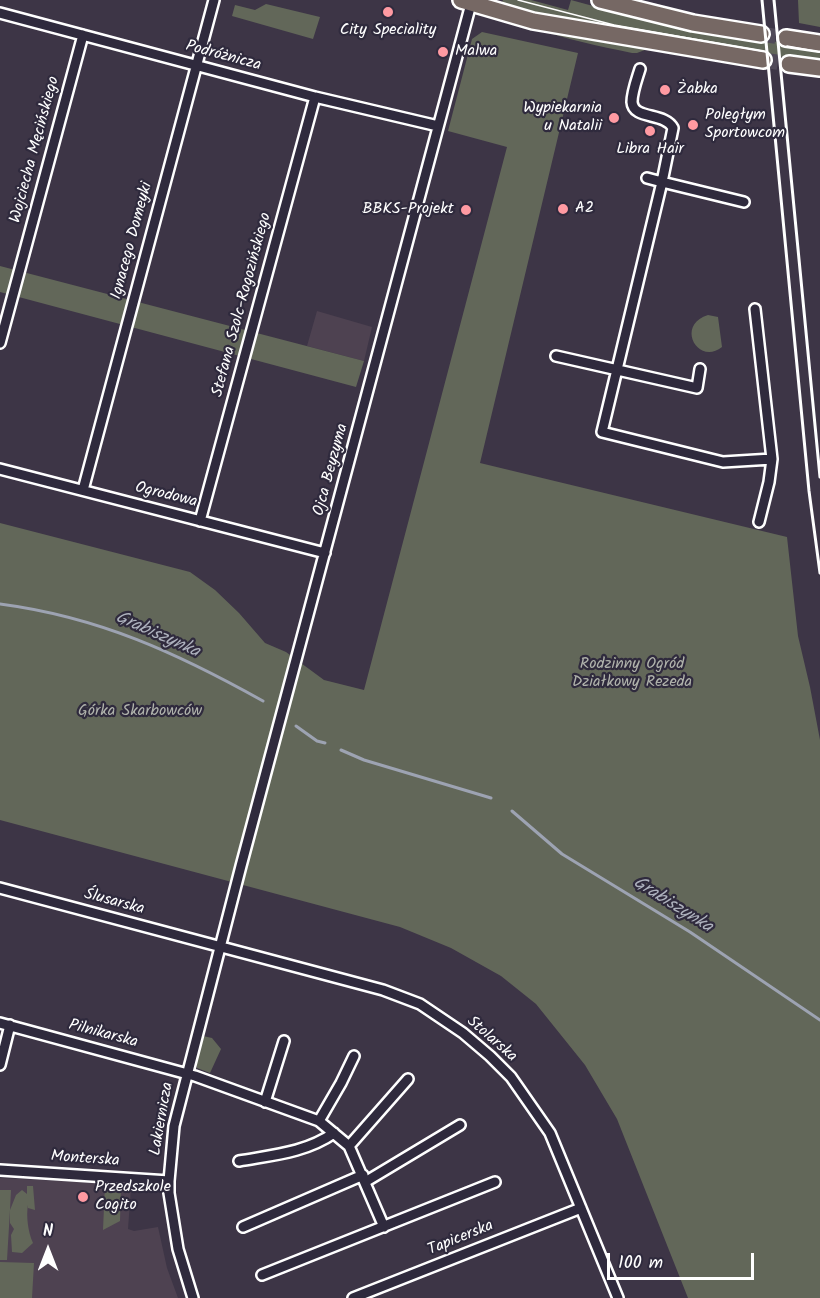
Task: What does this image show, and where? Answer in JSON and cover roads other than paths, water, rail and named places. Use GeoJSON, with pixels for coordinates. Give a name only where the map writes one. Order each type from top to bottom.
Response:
{"type":"FeatureCollection","features":[{"type":"Feature","properties":{"kind":"main road"},"geometry":{"type":"LineString","coordinates":[[600,0],[686,21],[761,34]]}},
{"type":"Feature","properties":{"kind":"main road"},"geometry":{"type":"LineString","coordinates":[[468,1],[505,14],[561,27],[763,60]]}},
{"type":"Feature","properties":{"kind":"main road"},"geometry":{"type":"LineString","coordinates":[[786,38],[820,43]]}},
{"type":"Feature","properties":{"kind":"main road"},"geometry":{"type":"LineString","coordinates":[[789,64],[820,68]]}},
{"type":"Feature","properties":{"kind":"street","name":"Ignacego Domeyki"},"geometry":{"type":"LineString","coordinates":[[83,490],[214,0]]}},
{"type":"Feature","properties":{"kind":"street","name":"Ojca Beyzyma"},"geometry":{"type":"LineString","coordinates":[[220,947],[438,126],[468,1]]}},
{"type":"Feature","properties":{"kind":"street","name":"Podróżnicza"},"geometry":{"type":"LineString","coordinates":[[0,13],[315,97],[438,126]]}},
{"type":"Feature","properties":{"kind":"street","name":"Wojciecha Męcińskiego"},"geometry":{"type":"LineString","coordinates":[[0,343],[83,35]]}},
{"type":"Feature","properties":{"kind":"street"},"geometry":{"type":"LineString","coordinates":[[640,69],[632,101],[634,108],[639,112],[666,120],[673,128],[602,432],[723,462],[772,459]]}},
{"type":"Feature","properties":{"kind":"street","name":"Stefana Szolc-Rogozińskiego"},"geometry":{"type":"LineString","coordinates":[[200,520],[315,97]]}},
{"type":"Feature","properties":{"kind":"street"},"geometry":{"type":"LineString","coordinates":[[647,178],[744,202]]}},
{"type":"Feature","properties":{"kind":"street"},"geometry":{"type":"LineString","coordinates":[[755,309],[772,459],[759,522]]}},
{"type":"Feature","properties":{"kind":"street"},"geometry":{"type":"LineString","coordinates":[[556,356],[697,388],[700,369]]}},
{"type":"Feature","properties":{"kind":"street","name":"Ogrodowa"},"geometry":{"type":"LineString","coordinates":[[0,468],[325,554]]}},
{"type":"Feature","properties":{"kind":"street","name":"Ślusarska"},"geometry":{"type":"LineString","coordinates":[[0,888],[220,947]]}},
{"type":"Feature","properties":{"kind":"street","name":"Lakiernicza"},"geometry":{"type":"LineString","coordinates":[[193,1298],[178,1249],[168,1181],[174,1126],[220,947]]}},
{"type":"Feature","properties":{"kind":"street","name":"Stolarska"},"geometry":{"type":"LineString","coordinates":[[220,947],[383,990],[420,1004],[463,1033],[490,1056],[511,1077],[550,1133],[618,1298]]}},
{"type":"Feature","properties":{"kind":"street","name":"Pilnikarska"},"geometry":{"type":"LineString","coordinates":[[0,1023],[187,1073],[319,1121],[349,1146]]}},
{"type":"Feature","properties":{"kind":"street"},"geometry":{"type":"LineString","coordinates":[[0,1065],[10,1025]]}},
{"type":"Feature","properties":{"kind":"street"},"geometry":{"type":"LineString","coordinates":[[265,1102],[284,1041]]}},
{"type":"Feature","properties":{"kind":"street"},"geometry":{"type":"LineString","coordinates":[[319,1121],[354,1056]]}},
{"type":"Feature","properties":{"kind":"street"},"geometry":{"type":"LineString","coordinates":[[384,1227],[349,1146],[408,1080]]}},
{"type":"Feature","properties":{"kind":"street"},"geometry":{"type":"LineString","coordinates":[[243,1227],[364,1178],[460,1125]]}},
{"type":"Feature","properties":{"kind":"street"},"geometry":{"type":"LineString","coordinates":[[239,1161],[290,1152],[317,1143],[334,1133]]}},
{"type":"Feature","properties":{"kind":"street","name":"Monterska"},"geometry":{"type":"LineString","coordinates":[[0,1170],[168,1181]]}},
{"type":"Feature","properties":{"kind":"street"},"geometry":{"type":"LineString","coordinates":[[262,1275],[495,1182]]}},
{"type":"Feature","properties":{"kind":"street","name":"Tapicerska"},"geometry":{"type":"LineString","coordinates":[[353,1298],[581,1208]]}},
{"type":"Feature","properties":{"kind":"waterway","name":"Grabiszynka"},"geometry":{"type":"LineString","coordinates":[[0,604],[71,618],[136,639],[200,667],[263,701]]}},
{"type":"Feature","properties":{"kind":"waterway","name":"Grabiszynka"},"geometry":{"type":"LineString","coordinates":[[296,726],[317,741],[325,743]]}},
{"type":"Feature","properties":{"kind":"waterway","name":"Grabiszynka"},"geometry":{"type":"LineString","coordinates":[[341,750],[364,760],[491,798]]}},
{"type":"Feature","properties":{"kind":"waterway","name":"Grabiszynka"},"geometry":{"type":"LineString","coordinates":[[512,811],[562,854],[690,932],[820,1020]]}},
{"type":"Feature","properties":{"kind":"tunnel"},"geometry":{"type":"LineString","coordinates":[[761,34],[786,38]]}},
{"type":"Feature","properties":{"kind":"tunnel"},"geometry":{"type":"LineString","coordinates":[[763,60],[789,64]]}},
{"type":"Feature","properties":{"kind":"tram line"},"geometry":{"type":"LineString","coordinates":[[518,0],[614,25],[762,51]]}},
{"type":"Feature","properties":{"kind":"tram line"},"geometry":{"type":"LineString","coordinates":[[787,46],[820,52]]}},
{"type":"Feature","properties":{"kind":"railway"},"geometry":{"type":"LineString","coordinates":[[762,0],[809,491],[820,573]]}},
{"type":"Feature","properties":{"kind":"railway"},"geometry":{"type":"LineString","coordinates":[[774,0],[820,477]]}},
{"type":"Feature","properties":{"kind":"place","name":"City Speciality"},"geometry":{"type":"Point","coordinates":[388,12]}},
{"type":"Feature","properties":{"kind":"place","name":"Malwa"},"geometry":{"type":"Point","coordinates":[443,52]}},
{"type":"Feature","properties":{"kind":"place","name":"Żabka"},"geometry":{"type":"Point","coordinates":[665,90]}},
{"type":"Feature","properties":{"kind":"place","name":"Wypiekarnia u Natalii"},"geometry":{"type":"Point","coordinates":[614,118]}},
{"type":"Feature","properties":{"kind":"place","name":"Poległym Sportowcom"},"geometry":{"type":"Point","coordinates":[693,125]}},
{"type":"Feature","properties":{"kind":"place","name":"Libra Hair"},"geometry":{"type":"Point","coordinates":[650,131]}},
{"type":"Feature","properties":{"kind":"place","name":"A2"},"geometry":{"type":"Point","coordinates":[563,209]}},
{"type":"Feature","properties":{"kind":"place","name":"BBKS-Projekt"},"geometry":{"type":"Point","coordinates":[466,210]}},
{"type":"Feature","properties":{"kind":"place","name":"Przedszkole Cogito"},"geometry":{"type":"Point","coordinates":[83,1197]}},
{"type":"Feature","properties":{"kind":"park label","name":"Rodzinny Ogród Działkowy Rezeda"},"geometry":{"type":"Point","coordinates":[632,674]}},
{"type":"Feature","properties":{"kind":"park label","name":"Górka Skarbowców"},"geometry":{"type":"Point","coordinates":[140,712]}}]}
